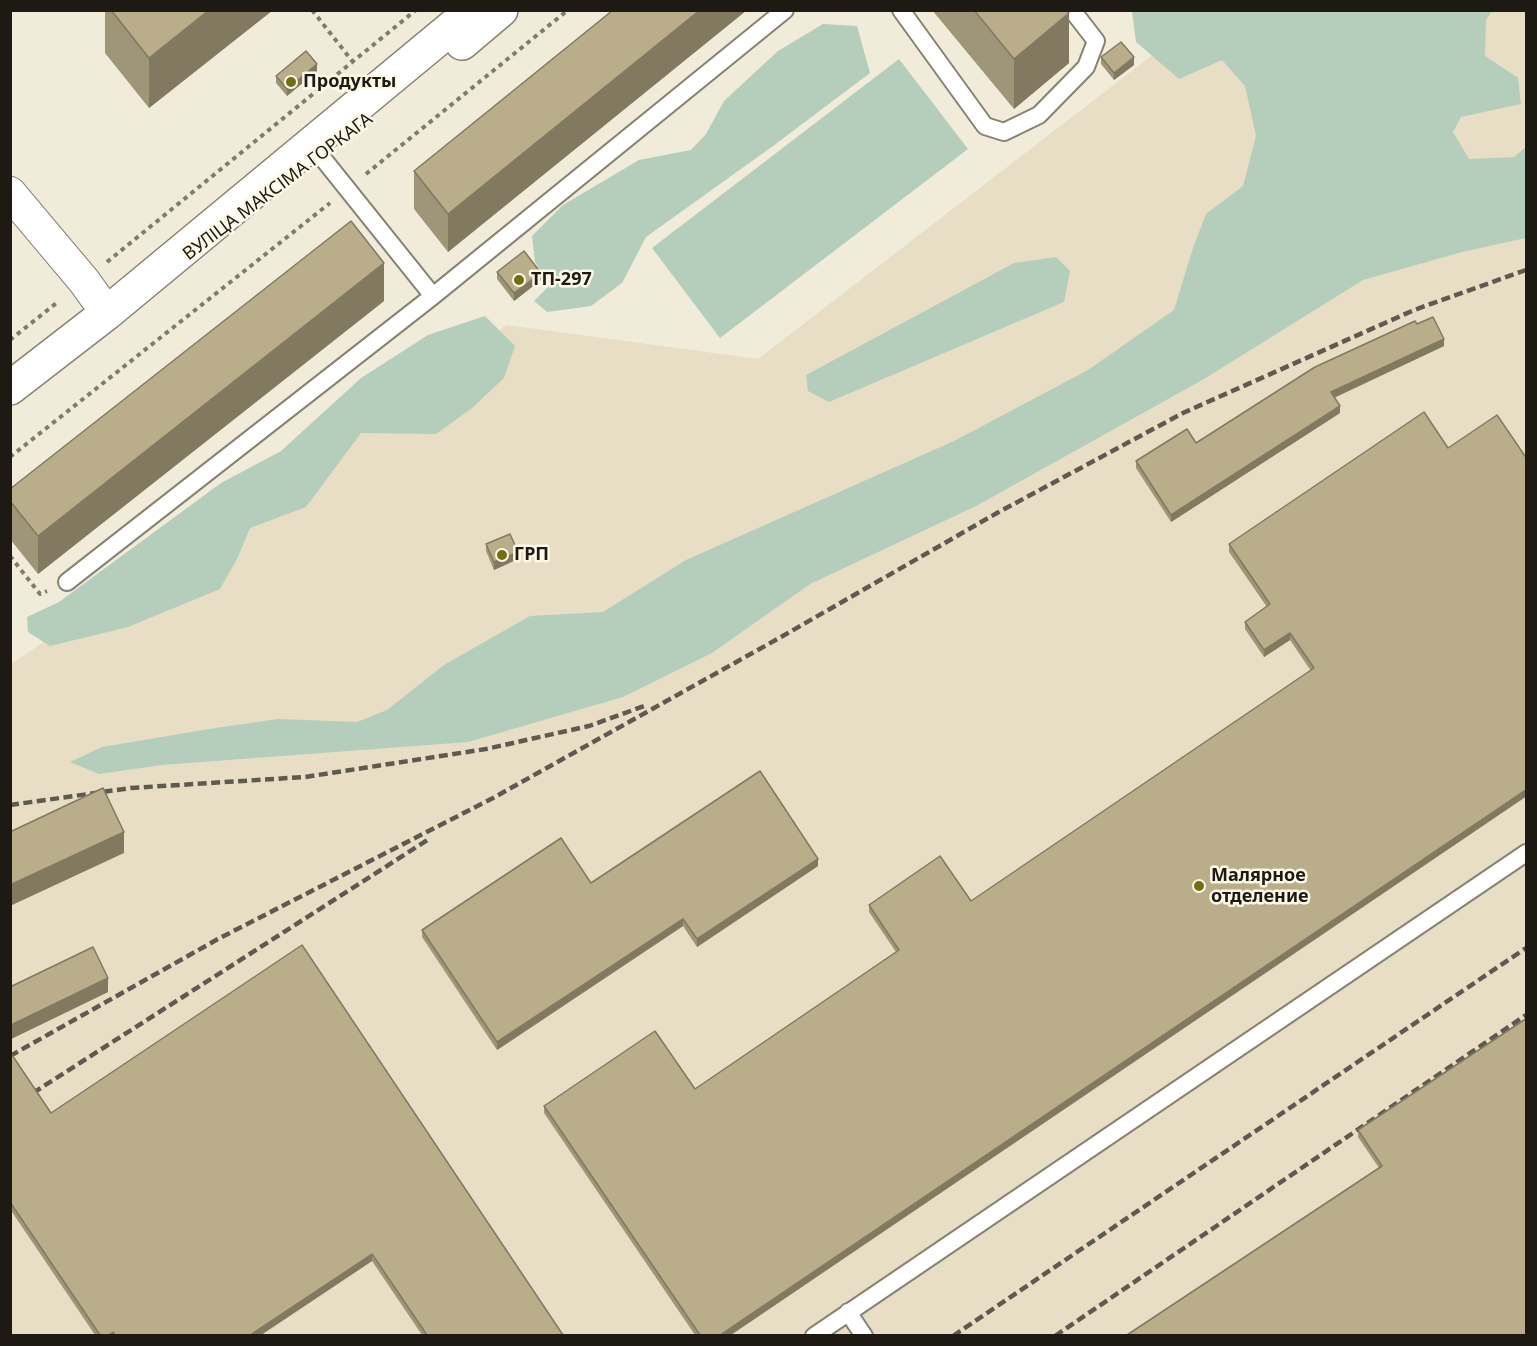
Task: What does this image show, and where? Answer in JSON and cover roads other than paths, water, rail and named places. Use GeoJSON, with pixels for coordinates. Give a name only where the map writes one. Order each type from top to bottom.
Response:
{"type":"FeatureCollection","features":[{"type":"Feature","properties":{"kind":"main road","name":"ВУЛІЦА МАКСІМА ГОРКАГА"},"geometry":{"type":"LineString","coordinates":[[317,151],[473,10]]}},
{"type":"Feature","properties":{"kind":"main road","name":"ВУЛІЦА МАКСІМА ГОРКАГА"},"geometry":{"type":"LineString","coordinates":[[10,388],[501,10]]}},
{"type":"Feature","properties":{"kind":"street"},"geometry":{"type":"LineString","coordinates":[[10,194],[84,281],[107,313]]}},
{"type":"Feature","properties":{"kind":"lane"},"geometry":{"type":"LineString","coordinates":[[68,582],[433,296],[785,10]]}},
{"type":"Feature","properties":{"kind":"lane"},"geometry":{"type":"LineString","coordinates":[[901,10],[985,126],[1004,132],[1039,115],[1086,67],[1096,41],[1072,10]]}},
{"type":"Feature","properties":{"kind":"lane"},"geometry":{"type":"LineString","coordinates":[[317,151],[433,296]]}},
{"type":"Feature","properties":{"kind":"lane"},"geometry":{"type":"LineString","coordinates":[[814,1335],[1527,853]]}},
{"type":"Feature","properties":{"kind":"lane"},"geometry":{"type":"LineString","coordinates":[[848,1312],[864,1335]]}},
{"type":"Feature","properties":{"kind":"railway"},"geometry":{"type":"LineString","coordinates":[[10,1056],[218,939],[493,798],[997,513],[1183,413],[1414,310],[1526,270]]}},
{"type":"Feature","properties":{"kind":"railway"},"geometry":{"type":"LineString","coordinates":[[10,805],[131,788],[305,777],[486,749],[589,726],[647,705]]}},
{"type":"Feature","properties":{"kind":"railway"},"geometry":{"type":"LineString","coordinates":[[33,1093],[429,839]]}},
{"type":"Feature","properties":{"kind":"railway"},"geometry":{"type":"LineString","coordinates":[[953,1336],[1526,948]]}},
{"type":"Feature","properties":{"kind":"railway"},"geometry":{"type":"LineString","coordinates":[[1055,1336],[1526,1015]]}},
{"type":"Feature","properties":{"kind":"place","name":"Продукты"},"geometry":{"type":"Point","coordinates":[291,82]}},
{"type":"Feature","properties":{"kind":"place","name":"ТП-297"},"geometry":{"type":"Point","coordinates":[519,280]}},
{"type":"Feature","properties":{"kind":"place","name":"ГРП"},"geometry":{"type":"Point","coordinates":[502,555]}},
{"type":"Feature","properties":{"kind":"place","name":"Малярное отделение"},"geometry":{"type":"Point","coordinates":[1199,886]}}]}
